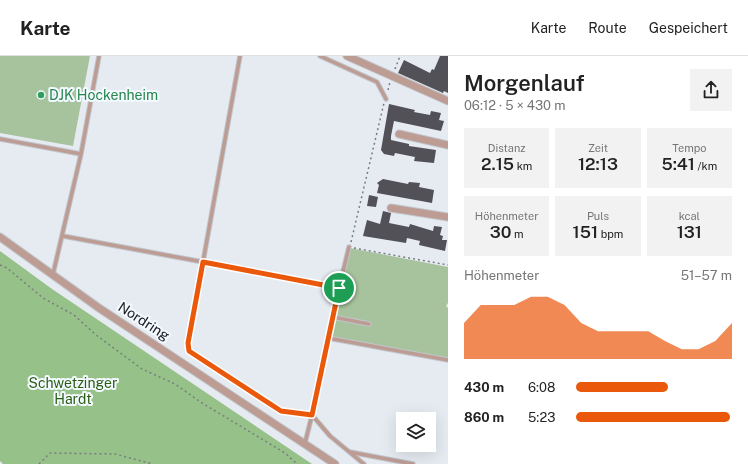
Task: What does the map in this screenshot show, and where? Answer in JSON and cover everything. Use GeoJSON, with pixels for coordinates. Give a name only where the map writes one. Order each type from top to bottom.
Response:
{"type":"FeatureCollection","features":[{"type":"Feature","properties":{"kind":"street"},"geometry":{"type":"LineString","coordinates":[[349,56],[448,101]]}},
{"type":"Feature","properties":{"kind":"street"},"geometry":{"type":"LineString","coordinates":[[399,134],[448,145]]}},
{"type":"Feature","properties":{"kind":"street"},"geometry":{"type":"LineString","coordinates":[[391,208],[448,217]]}},
{"type":"Feature","properties":{"kind":"street","name":"Nordring"},"geometry":{"type":"LineString","coordinates":[[0,237],[53,275],[335,464]]}},
{"type":"Feature","properties":{"kind":"lane"},"geometry":{"type":"LineString","coordinates":[[53,275],[81,154],[99,56]]}},
{"type":"Feature","properties":{"kind":"lane"},"geometry":{"type":"LineString","coordinates":[[240,56],[188,343],[189,351],[281,411],[312,415],[330,436],[364,464]]}},
{"type":"Feature","properties":{"kind":"lane"},"geometry":{"type":"LineString","coordinates":[[320,56],[377,82],[386,99]]}},
{"type":"Feature","properties":{"kind":"lane"},"geometry":{"type":"LineString","coordinates":[[0,139],[81,154]]}},
{"type":"Feature","properties":{"kind":"lane"},"geometry":{"type":"LineString","coordinates":[[63,236],[339,288]]}},
{"type":"Feature","properties":{"kind":"lane"},"geometry":{"type":"LineString","coordinates":[[305,443],[349,247]]}},
{"type":"Feature","properties":{"kind":"lane"},"geometry":{"type":"LineString","coordinates":[[333,317],[369,324]]}},
{"type":"Feature","properties":{"kind":"lane"},"geometry":{"type":"LineString","coordinates":[[328,338],[448,360]]}},
{"type":"Feature","properties":{"kind":"lane"},"geometry":{"type":"LineString","coordinates":[[349,451],[413,464]]}},
{"type":"Feature","properties":{"kind":"path"},"geometry":{"type":"LineString","coordinates":[[400,56],[392,76],[380,116],[349,247],[448,265]]}},
{"type":"Feature","properties":{"kind":"path"},"geometry":{"type":"LineString","coordinates":[[0,265],[7,268],[43,298],[74,315],[96,335],[142,369],[176,384],[202,402],[286,453],[297,464]]}},
{"type":"Feature","properties":{"kind":"path"},"geometry":{"type":"LineString","coordinates":[[39,464],[50,452],[115,454],[153,464]]}},
{"type":"Feature","properties":{"kind":"green space","name":"DJK Hockenheim"},"geometry":{"type":"Polygon","coordinates":[[[0,56],[90,56],[73,146],[0,133],[0,56]]]}},
{"type":"Feature","properties":{"kind":"green space"},"geometry":{"type":"Polygon","coordinates":[[[350,248],[448,267],[448,303],[446,306],[448,308],[448,359],[330,337],[350,248]]]}},
{"type":"Feature","properties":{"kind":"green space","name":"Schwetzinger Hardt"},"geometry":{"type":"Polygon","coordinates":[[[0,251],[52,289],[312,464],[3,464],[0,461],[0,251]]]}},
{"type":"Feature","properties":{"kind":"building"},"geometry":{"type":"Polygon","coordinates":[[[440,56],[448,56],[448,93],[444,91],[443,93],[398,73],[404,60],[430,73],[432,69],[434,70],[440,56]]]}},
{"type":"Feature","properties":{"kind":"building"},"geometry":{"type":"Polygon","coordinates":[[[389,104],[415,110],[414,112],[430,115],[431,111],[441,113],[439,120],[444,121],[441,131],[394,121],[391,136],[391,140],[409,144],[409,146],[436,150],[434,163],[414,161],[415,157],[395,153],[394,156],[384,154],[381,150],[389,104]]]}},
{"type":"Feature","properties":{"kind":"building"},"geometry":{"type":"Polygon","coordinates":[[[383,179],[408,184],[409,182],[420,183],[419,187],[434,190],[432,203],[377,193],[379,185],[377,183],[383,179]]]}},
{"type":"Feature","properties":{"kind":"building"},"geometry":{"type":"Polygon","coordinates":[[[369,195],[378,197],[376,207],[367,206],[369,195]]]}},
{"type":"Feature","properties":{"kind":"building"},"geometry":{"type":"Polygon","coordinates":[[[383,211],[391,213],[389,223],[409,227],[410,224],[433,231],[434,226],[442,227],[440,235],[443,236],[442,240],[447,240],[445,251],[419,245],[420,241],[407,238],[406,243],[363,236],[367,220],[380,224],[383,211]]]}},
{"type":"Feature","properties":{"kind":"place","name":"DJK Hockenheim"},"geometry":{"type":"Point","coordinates":[41,95]}},
{"type":"Feature","properties":{"kind":"route"},"geometry":{"type":"LineString","coordinates":[[203,262],[339,288],[312,415],[285,413],[276,409],[189,351],[188,343],[203,262]]}}]}
